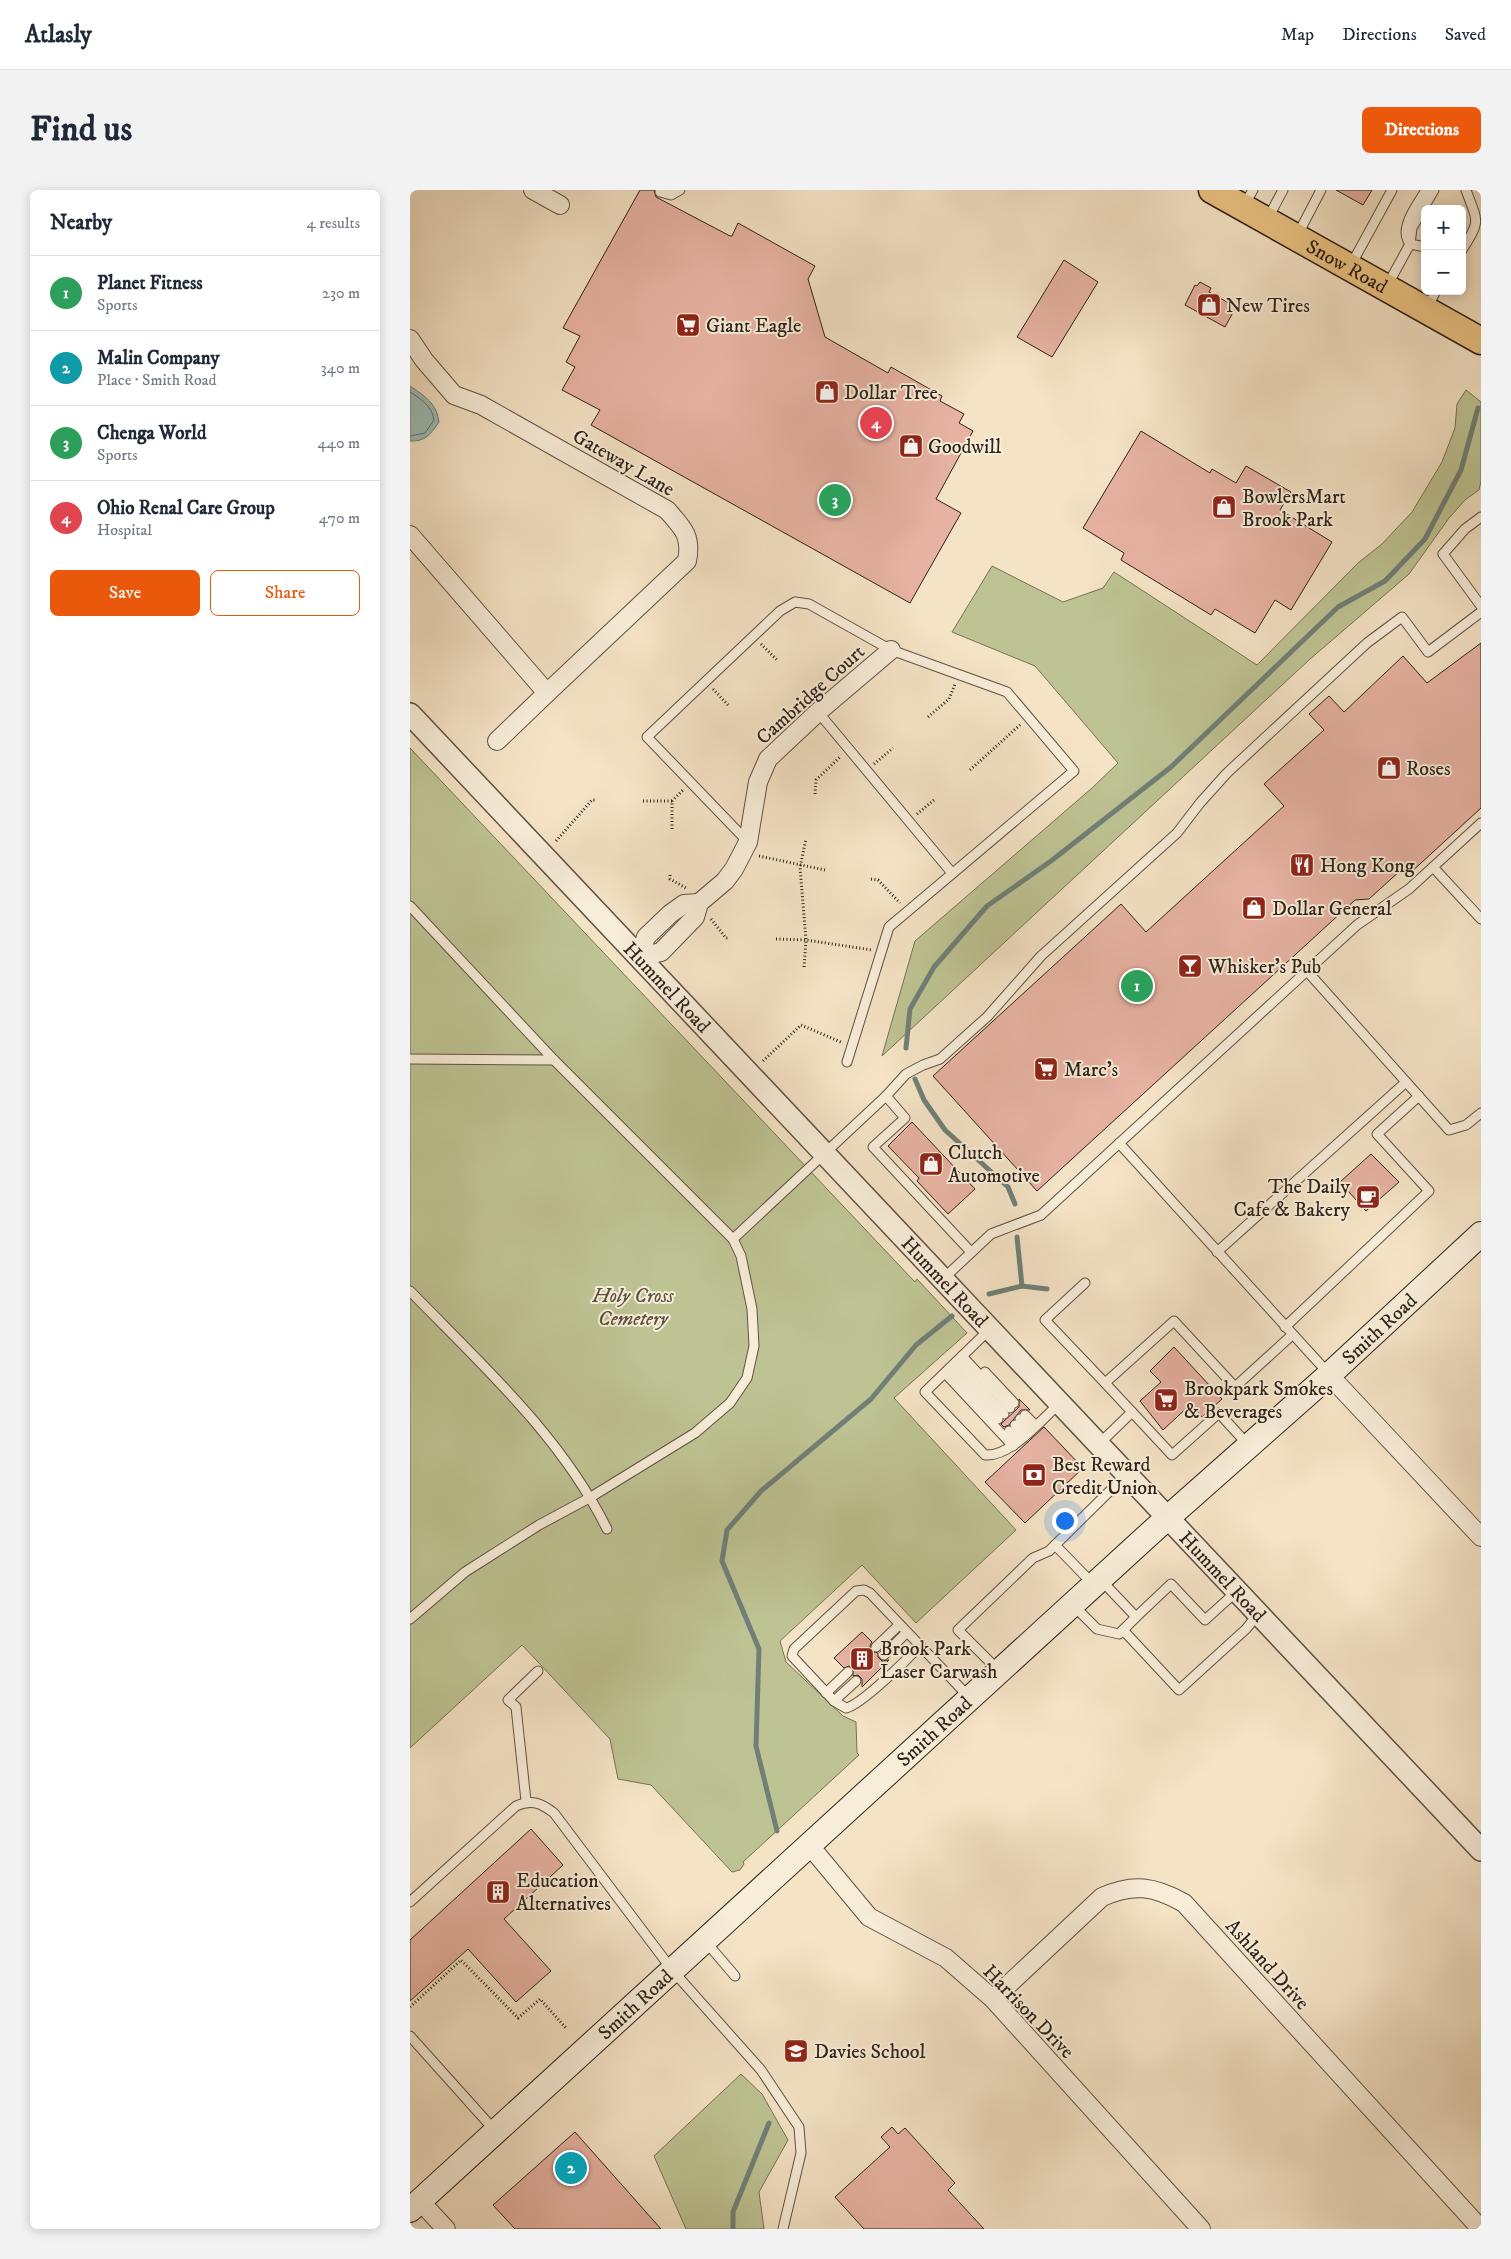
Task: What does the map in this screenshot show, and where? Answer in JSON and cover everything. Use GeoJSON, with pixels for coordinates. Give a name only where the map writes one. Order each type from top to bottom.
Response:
{"type":"FeatureCollection","features":[{"type":"Feature","properties":{"kind":"main road","name":"Snow Road"},"geometry":{"type":"LineString","coordinates":[[1212,190],[1248,199],[1266,220],[1386,288],[1431,301],[1481,341]]}},
{"type":"Feature","properties":{"kind":"main road","name":"Smith Road"},"geometry":{"type":"LineString","coordinates":[[415,2205],[1168,1517],[1329,1375],[1481,1234]]}},
{"type":"Feature","properties":{"kind":"street"},"geometry":{"type":"LineString","coordinates":[[533,190],[560,205]]}},
{"type":"Feature","properties":{"kind":"street","name":"Gateway Lane"},"geometry":{"type":"LineString","coordinates":[[410,339],[424,360],[454,395],[481,405],[668,510],[685,531],[689,548],[686,561],[497,741]]}},
{"type":"Feature","properties":{"kind":"street"},"geometry":{"type":"LineString","coordinates":[[410,535],[547,693]]}},
{"type":"Feature","properties":{"kind":"street","name":"Cambridge Court"},"geometry":{"type":"LineString","coordinates":[[639,957],[646,937],[670,914],[684,904],[699,903],[730,875],[748,842],[762,769],[779,747],[891,650]]}},
{"type":"Feature","properties":{"kind":"street","name":"Hummel Road"},"geometry":{"type":"LineString","coordinates":[[410,714],[1481,1850]]}},
{"type":"Feature","properties":{"kind":"street"},"geometry":{"type":"LineString","coordinates":[[1329,1375],[1480,1533]]}},
{"type":"Feature","properties":{"kind":"street","name":"Harrison Drive"},"geometry":{"type":"LineString","coordinates":[[810,1846],[869,1917],[946,1958],[993,1999],[1201,2229]]}},
{"type":"Feature","properties":{"kind":"street","name":"Ashland Drive"},"geometry":{"type":"LineString","coordinates":[[993,1999],[1102,1896],[1119,1889],[1140,1888],[1164,1891],[1184,1903],[1481,2229]]}},
{"type":"Feature","properties":{"kind":"street"},"geometry":{"type":"LineString","coordinates":[[415,2205],[446,2229]]}},
{"type":"Feature","properties":{"kind":"lane"},"geometry":{"type":"LineString","coordinates":[[660,192],[671,195],[680,190]]}},
{"type":"Feature","properties":{"kind":"lane"},"geometry":{"type":"LineString","coordinates":[[1266,220],[1283,190]]}},
{"type":"Feature","properties":{"kind":"lane"},"geometry":{"type":"LineString","coordinates":[[1296,237],[1320,193],[1330,190]]}},
{"type":"Feature","properties":{"kind":"lane"},"geometry":{"type":"LineString","coordinates":[[1421,246],[1410,244],[1405,236],[1406,225],[1426,190]]}},
{"type":"Feature","properties":{"kind":"lane"},"geometry":{"type":"LineString","coordinates":[[1386,288],[1410,244],[1412,228],[1434,190]]}},
{"type":"Feature","properties":{"kind":"lane"},"geometry":{"type":"LineString","coordinates":[[1466,190],[1476,216],[1477,226],[1466,244]]}},
{"type":"Feature","properties":{"kind":"lane"},"geometry":{"type":"LineString","coordinates":[[1350,268],[1391,192]]}},
{"type":"Feature","properties":{"kind":"lane"},"geometry":{"type":"LineString","coordinates":[[1481,517],[1464,529],[1443,554],[1481,606]]}},
{"type":"Feature","properties":{"kind":"lane"},"geometry":{"type":"LineString","coordinates":[[748,842],[647,737],[780,611],[795,602],[809,604],[891,650],[1007,692],[1074,771],[889,927],[847,1062]]}},
{"type":"Feature","properties":{"kind":"lane"},"geometry":{"type":"LineString","coordinates":[[732,1239],[886,1096],[906,1074],[940,1059],[987,1017],[1041,956],[1177,833],[1200,803],[1227,773],[1367,642],[1402,617],[1428,652],[1481,612]]}},
{"type":"Feature","properties":{"kind":"lane"},"geometry":{"type":"LineString","coordinates":[[818,712],[952,873]]}},
{"type":"Feature","properties":{"kind":"lane"},"geometry":{"type":"LineString","coordinates":[[943,1279],[996,1230],[1020,1224],[1041,1215],[1357,925],[1409,888],[1481,823]]}},
{"type":"Feature","properties":{"kind":"lane"},"geometry":{"type":"LineString","coordinates":[[1433,867],[1481,919]]}},
{"type":"Feature","properties":{"kind":"lane"},"geometry":{"type":"LineString","coordinates":[[410,906],[554,1060],[732,1239],[740,1256],[752,1309],[754,1346],[747,1378],[730,1403],[695,1433],[591,1497],[539,1525],[465,1572],[410,1619]]}},
{"type":"Feature","properties":{"kind":"lane"},"geometry":{"type":"LineString","coordinates":[[1307,971],[1449,1130],[1466,1124],[1481,1113]]}},
{"type":"Feature","properties":{"kind":"lane"},"geometry":{"type":"LineString","coordinates":[[410,1058],[554,1060]]}},
{"type":"Feature","properties":{"kind":"lane"},"geometry":{"type":"LineString","coordinates":[[1217,1252],[1406,1082]]}},
{"type":"Feature","properties":{"kind":"lane"},"geometry":{"type":"LineString","coordinates":[[886,1096],[905,1118],[873,1146],[972,1252]]}},
{"type":"Feature","properties":{"kind":"lane"},"geometry":{"type":"LineString","coordinates":[[1285,1327],[1429,1191],[1377,1134],[1419,1096]]}},
{"type":"Feature","properties":{"kind":"lane"},"geometry":{"type":"LineString","coordinates":[[1119,1144],[1329,1375]]}},
{"type":"Feature","properties":{"kind":"lane"},"geometry":{"type":"LineString","coordinates":[[1085,1283],[1045,1320],[1172,1455],[1219,1413],[1249,1446]]}},
{"type":"Feature","properties":{"kind":"lane"},"geometry":{"type":"LineString","coordinates":[[410,1291],[530,1414],[591,1497],[607,1530]]}},
{"type":"Feature","properties":{"kind":"lane"},"geometry":{"type":"LineString","coordinates":[[1105,1383],[1174,1321],[1235,1387],[1292,1335]]}},
{"type":"Feature","properties":{"kind":"lane"},"geometry":{"type":"LineString","coordinates":[[990,1329],[925,1392],[985,1455],[994,1456],[1024,1435],[1060,1403]]}},
{"type":"Feature","properties":{"kind":"lane"},"geometry":{"type":"LineString","coordinates":[[956,1362],[1007,1411],[956,1362]]}},
{"type":"Feature","properties":{"kind":"lane"},"geometry":{"type":"LineString","coordinates":[[956,1362],[1024,1435]]}},
{"type":"Feature","properties":{"kind":"lane"},"geometry":{"type":"LineString","coordinates":[[1099,1444],[1132,1412]]}},
{"type":"Feature","properties":{"kind":"lane"},"geometry":{"type":"LineString","coordinates":[[1024,1435],[1017,1422],[1024,1435]]}},
{"type":"Feature","properties":{"kind":"lane"},"geometry":{"type":"LineString","coordinates":[[1000,1672],[958,1630],[1033,1558],[1049,1551],[1056,1545],[1127,1474]]}},
{"type":"Feature","properties":{"kind":"lane"},"geometry":{"type":"LineString","coordinates":[[1056,1545],[1136,1617]]}},
{"type":"Feature","properties":{"kind":"lane"},"geometry":{"type":"LineString","coordinates":[[1073,1605],[1096,1629],[1119,1634],[1171,1584],[1205,1620],[1237,1591]]}},
{"type":"Feature","properties":{"kind":"lane"},"geometry":{"type":"LineString","coordinates":[[919,1646],[907,1660],[858,1703],[846,1708],[834,1701],[792,1656],[794,1649],[856,1591],[864,1590],[870,1593],[906,1633],[919,1646],[971,1699]]}},
{"type":"Feature","properties":{"kind":"lane"},"geometry":{"type":"LineString","coordinates":[[1123,1630],[1179,1690],[1246,1629],[1259,1614]]}},
{"type":"Feature","properties":{"kind":"lane"},"geometry":{"type":"LineString","coordinates":[[876,1646],[899,1625]]}},
{"type":"Feature","properties":{"kind":"lane"},"geometry":{"type":"LineString","coordinates":[[884,1655],[906,1633]]}},
{"type":"Feature","properties":{"kind":"lane"},"geometry":{"type":"LineString","coordinates":[[526,1802],[516,1707],[508,1700],[538,1672]]}},
{"type":"Feature","properties":{"kind":"lane"},"geometry":{"type":"LineString","coordinates":[[826,1693],[848,1672]]}},
{"type":"Feature","properties":{"kind":"lane"},"geometry":{"type":"LineString","coordinates":[[834,1701],[856,1681]]}},
{"type":"Feature","properties":{"kind":"lane"},"geometry":{"type":"LineString","coordinates":[[410,1902],[516,1806],[526,1802],[540,1803],[554,1813],[673,1971],[760,2068],[799,2126],[801,2153],[783,2229]]}},
{"type":"Feature","properties":{"kind":"lane"},"geometry":{"type":"LineString","coordinates":[[706,1941],[735,1976]]}},
{"type":"Feature","properties":{"kind":"lane"},"geometry":{"type":"LineString","coordinates":[[410,2036],[496,2132]]}},
{"type":"Feature","properties":{"kind":"path"},"geometry":{"type":"LineString","coordinates":[[768,651],[778,661]]}},
{"type":"Feature","properties":{"kind":"path"},"geometry":{"type":"LineString","coordinates":[[928,717],[949,699],[951,694]]}},
{"type":"Feature","properties":{"kind":"path"},"geometry":{"type":"LineString","coordinates":[[721,698],[728,705]]}},
{"type":"Feature","properties":{"kind":"path"},"geometry":{"type":"LineString","coordinates":[[970,770],[1028,717]]}},
{"type":"Feature","properties":{"kind":"path"},"geometry":{"type":"LineString","coordinates":[[882,756],[893,748]]}},
{"type":"Feature","properties":{"kind":"path"},"geometry":{"type":"LineString","coordinates":[[815,794],[816,780],[831,764]]}},
{"type":"Feature","properties":{"kind":"path"},"geometry":{"type":"LineString","coordinates":[[556,841],[592,800],[597,800]]}},
{"type":"Feature","properties":{"kind":"path"},"geometry":{"type":"LineString","coordinates":[[643,801],[673,800],[672,829]]}},
{"type":"Feature","properties":{"kind":"path"},"geometry":{"type":"LineString","coordinates":[[926,807],[934,800]]}},
{"type":"Feature","properties":{"kind":"path"},"geometry":{"type":"LineString","coordinates":[[804,967],[806,940],[801,865],[806,839]]}},
{"type":"Feature","properties":{"kind":"path"},"geometry":{"type":"LineString","coordinates":[[765,858],[825,870]]}},
{"type":"Feature","properties":{"kind":"path"},"geometry":{"type":"LineString","coordinates":[[670,875],[670,879],[685,886],[726,938],[729,938]]}},
{"type":"Feature","properties":{"kind":"path"},"geometry":{"type":"LineString","coordinates":[[871,879],[878,880],[893,895]]}},
{"type":"Feature","properties":{"kind":"path"},"geometry":{"type":"LineString","coordinates":[[776,939],[806,940],[861,947]]}},
{"type":"Feature","properties":{"kind":"path"},"geometry":{"type":"LineString","coordinates":[[763,1061],[801,1025],[833,1039]]}},
{"type":"Feature","properties":{"kind":"path"},"geometry":{"type":"LineString","coordinates":[[410,2008],[461,1960],[518,2018],[540,1999],[566,2028]]}},
{"type":"Feature","properties":{"kind":"green space"},"geometry":{"type":"Polygon","coordinates":[[[1466,390],[1481,402],[1481,481],[1479,490],[1466,499],[1449,518],[1409,574],[1309,660],[882,1056],[915,941],[1092,788],[1118,763],[1035,666],[952,632],[992,566],[1063,602],[1103,588],[1114,572],[1257,665],[1358,563],[1382,544],[1412,512],[1442,462],[1455,428],[1457,404],[1466,390]]]}},
{"type":"Feature","properties":{"kind":"green space","name":"Holy Cross Cemetery"},"geometry":{"type":"Polygon","coordinates":[[[410,748],[915,1282],[917,1279],[967,1333],[894,1398],[1016,1530],[916,1623],[862,1565],[780,1641],[786,1662],[843,1716],[856,1722],[857,1753],[859,1755],[743,1862],[744,1864],[740,1870],[732,1872],[651,1785],[618,1779],[610,1739],[522,1645],[410,1748],[410,748]]]}},
{"type":"Feature","properties":{"kind":"green space"},"geometry":{"type":"Polygon","coordinates":[[[741,2074],[762,2094],[788,2140],[759,2192],[764,2229],[686,2229],[654,2156],[741,2074]]]}},
{"type":"Feature","properties":{"kind":"water"},"geometry":{"type":"Polygon","coordinates":[[[410,386],[433,405],[439,422],[424,439],[415,441],[410,441],[410,386]]]}},
{"type":"Feature","properties":{"kind":"building"},"geometry":{"type":"Polygon","coordinates":[[[640,190],[654,190],[656,197],[730,236],[732,236],[738,223],[815,266],[808,279],[825,337],[888,373],[891,367],[942,396],[940,401],[964,414],[959,423],[973,431],[936,499],[961,513],[910,603],[591,425],[600,410],[562,390],[575,367],[566,362],[580,336],[563,328],[640,190]]]}},
{"type":"Feature","properties":{"kind":"building"},"geometry":{"type":"Polygon","coordinates":[[[1336,190],[1372,190],[1363,205],[1336,190]]]}},
{"type":"Feature","properties":{"kind":"building"},"geometry":{"type":"Polygon","coordinates":[[[1064,260],[1098,282],[1052,357],[1017,337],[1064,260]]]}},
{"type":"Feature","properties":{"kind":"building"},"geometry":{"type":"Polygon","coordinates":[[[1200,282],[1211,288],[1209,292],[1236,307],[1225,327],[1185,305],[1195,285],[1197,286],[1200,282]]]}},
{"type":"Feature","properties":{"kind":"building"},"geometry":{"type":"Polygon","coordinates":[[[1141,431],[1210,473],[1212,469],[1236,483],[1246,466],[1291,492],[1280,510],[1332,542],[1291,610],[1275,600],[1255,633],[1215,609],[1211,615],[1121,560],[1124,553],[1083,528],[1141,431]]]}},
{"type":"Feature","properties":{"kind":"building"},"geometry":{"type":"Polygon","coordinates":[[[1481,643],[1481,808],[1408,875],[1402,869],[1369,899],[1355,900],[1037,1191],[933,1076],[1121,904],[1146,932],[1284,806],[1264,784],[1324,730],[1309,714],[1329,696],[1344,712],[1403,656],[1427,683],[1481,643]]]}},
{"type":"Feature","properties":{"kind":"building"},"geometry":{"type":"Polygon","coordinates":[[[912,1122],[975,1189],[948,1214],[917,1181],[919,1178],[888,1146],[912,1122]]]}},
{"type":"Feature","properties":{"kind":"building","name":"The Daily Cafe & Bakery"},"geometry":{"type":"Polygon","coordinates":[[[1371,1154],[1399,1182],[1366,1211],[1340,1182],[1371,1154]]]}},
{"type":"Feature","properties":{"kind":"building"},"geometry":{"type":"Polygon","coordinates":[[[1174,1347],[1222,1399],[1202,1417],[1191,1404],[1163,1430],[1140,1401],[1161,1382],[1150,1371],[1174,1347]]]}},
{"type":"Feature","properties":{"kind":"building"},"geometry":{"type":"Polygon","coordinates":[[[1019,1399],[1030,1410],[1021,1410],[1009,1425],[1004,1427],[1001,1424],[1019,1407],[1019,1399]]]}},
{"type":"Feature","properties":{"kind":"building","name":"Best Reward Credit Union"},"geometry":{"type":"Polygon","coordinates":[[[1044,1427],[1083,1468],[1025,1523],[985,1482],[1044,1427]]]}},
{"type":"Feature","properties":{"kind":"building","name":"Brook Park Laser Carwash"},"geometry":{"type":"Polygon","coordinates":[[[862,1632],[872,1642],[870,1646],[871,1651],[878,1653],[878,1657],[882,1661],[889,1660],[862,1687],[862,1679],[858,1675],[853,1676],[853,1668],[849,1666],[844,1668],[834,1658],[862,1632]]]}},
{"type":"Feature","properties":{"kind":"building","name":"Education Alternatives"},"geometry":{"type":"Polygon","coordinates":[[[531,1829],[563,1865],[504,1919],[551,1971],[516,2002],[468,1949],[410,2001],[410,1940],[531,1829]]]}},
{"type":"Feature","properties":{"kind":"building"},"geometry":{"type":"Polygon","coordinates":[[[892,2127],[898,2134],[905,2128],[955,2183],[948,2190],[984,2229],[864,2229],[835,2197],[890,2147],[881,2137],[892,2127]]]}},
{"type":"Feature","properties":{"kind":"building"},"geometry":{"type":"Polygon","coordinates":[[[575,2132],[661,2229],[515,2229],[493,2205],[575,2132]]]}},
{"type":"Feature","properties":{"kind":"waterway"},"geometry":{"type":"LineString","coordinates":[[906,1048],[910,1009],[934,967],[987,906],[1051,861],[1171,767],[1338,607],[1385,581],[1425,539],[1461,470],[1478,408]]}},
{"type":"Feature","properties":{"kind":"waterway"},"geometry":{"type":"LineString","coordinates":[[915,1079],[924,1100],[945,1130],[1008,1187],[1015,1204]]}},
{"type":"Feature","properties":{"kind":"waterway"},"geometry":{"type":"LineString","coordinates":[[989,1294],[1022,1286],[1017,1237]]}},
{"type":"Feature","properties":{"kind":"waterway"},"geometry":{"type":"LineString","coordinates":[[1022,1286],[1047,1289]]}},
{"type":"Feature","properties":{"kind":"waterway"},"geometry":{"type":"LineString","coordinates":[[777,1831],[756,1746],[759,1649],[722,1561],[727,1530],[761,1491],[871,1399],[916,1345],[952,1316]]}},
{"type":"Feature","properties":{"kind":"waterway"},"geometry":{"type":"LineString","coordinates":[[733,2229],[733,2212],[769,2123]]}},
{"type":"Feature","properties":{"kind":"place","name":"New Tires"},"geometry":{"type":"Point","coordinates":[1209,305]}},
{"type":"Feature","properties":{"kind":"place","name":"Giant Eagle"},"geometry":{"type":"Point","coordinates":[688,325]}},
{"type":"Feature","properties":{"kind":"place","name":"Dollar Tree"},"geometry":{"type":"Point","coordinates":[827,392]}},
{"type":"Feature","properties":{"kind":"place","name":"Ohio Renal Care Group"},"geometry":{"type":"Point","coordinates":[876,423]}},
{"type":"Feature","properties":{"kind":"place","name":"Goodwill"},"geometry":{"type":"Point","coordinates":[911,446]}},
{"type":"Feature","properties":{"kind":"place","name":"Chenga World"},"geometry":{"type":"Point","coordinates":[835,500]}},
{"type":"Feature","properties":{"kind":"place","name":"BowlersMart Brook Park"},"geometry":{"type":"Point","coordinates":[1224,507]}},
{"type":"Feature","properties":{"kind":"place","name":"Roses"},"geometry":{"type":"Point","coordinates":[1389,768]}},
{"type":"Feature","properties":{"kind":"place","name":"Hong Kong"},"geometry":{"type":"Point","coordinates":[1302,865]}},
{"type":"Feature","properties":{"kind":"place","name":"Dollar General"},"geometry":{"type":"Point","coordinates":[1254,908]}},
{"type":"Feature","properties":{"kind":"place","name":"Whisker's Pub"},"geometry":{"type":"Point","coordinates":[1190,966]}},
{"type":"Feature","properties":{"kind":"place","name":"Planet Fitness"},"geometry":{"type":"Point","coordinates":[1137,986]}},
{"type":"Feature","properties":{"kind":"place","name":"Marc's"},"geometry":{"type":"Point","coordinates":[1046,1069]}},
{"type":"Feature","properties":{"kind":"place","name":"Clutch Automotive"},"geometry":{"type":"Point","coordinates":[931,1164]}},
{"type":"Feature","properties":{"kind":"place","name":"The Daily Cafe & Bakery"},"geometry":{"type":"Point","coordinates":[1368,1197]}},
{"type":"Feature","properties":{"kind":"place","name":"Brookpark Smokes & Beverages"},"geometry":{"type":"Point","coordinates":[1166,1400]}},
{"type":"Feature","properties":{"kind":"place","name":"Best Reward Credit Union"},"geometry":{"type":"Point","coordinates":[1034,1475]}},
{"type":"Feature","properties":{"kind":"place","name":"Brook Park Laser Carwash"},"geometry":{"type":"Point","coordinates":[862,1659]}},
{"type":"Feature","properties":{"kind":"place","name":"Education Alternatives"},"geometry":{"type":"Point","coordinates":[498,1892]}},
{"type":"Feature","properties":{"kind":"place","name":"Davies School"},"geometry":{"type":"Point","coordinates":[796,2051]}},
{"type":"Feature","properties":{"kind":"place","name":"Malin Company"},"geometry":{"type":"Point","coordinates":[571,2168]}}]}
